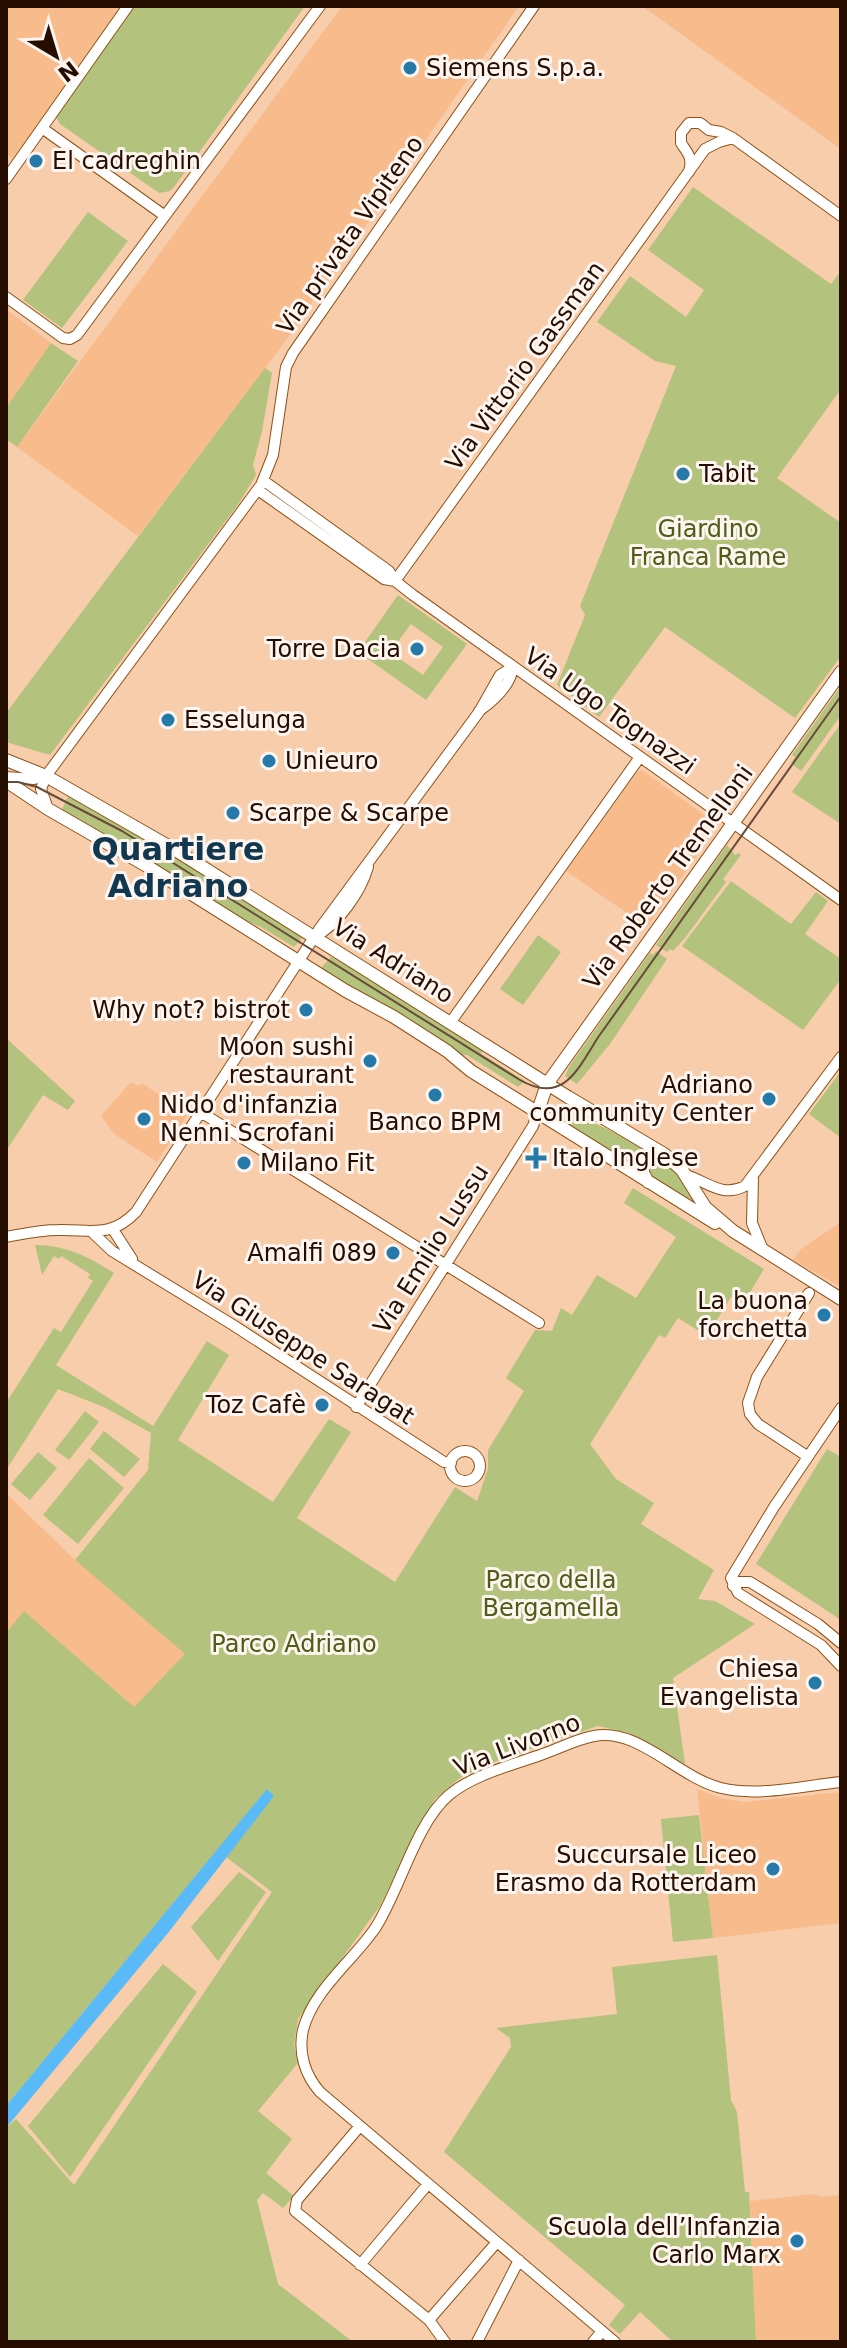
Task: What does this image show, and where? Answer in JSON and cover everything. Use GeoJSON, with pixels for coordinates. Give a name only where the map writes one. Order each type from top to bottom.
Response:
{"type":"FeatureCollection","features":[{"type":"Feature","properties":{"kind":"street"},"geometry":{"type":"LineString","coordinates":[[6,179],[128,6]]}},
{"type":"Feature","properties":{"kind":"street"},"geometry":{"type":"LineString","coordinates":[[6,297],[61,337],[70,339],[79,333],[320,6]]}},
{"type":"Feature","properties":{"kind":"street","name":"Via privata Vipiteno"},"geometry":{"type":"LineString","coordinates":[[46,776],[261,486],[273,455],[286,370],[291,357],[534,6]]}},
{"type":"Feature","properties":{"kind":"street"},"geometry":{"type":"LineString","coordinates":[[688,174],[691,163],[689,152],[680,141],[683,128],[697,122],[709,130],[733,138],[841,216]]}},
{"type":"Feature","properties":{"kind":"street"},"geometry":{"type":"LineString","coordinates":[[42,128],[165,216]]}},
{"type":"Feature","properties":{"kind":"street","name":"Via Vittorio Gassman"},"geometry":{"type":"LineString","coordinates":[[395,581],[688,174],[711,139],[709,130]]}},
{"type":"Feature","properties":{"kind":"street"},"geometry":{"type":"LineString","coordinates":[[689,152],[699,152],[733,138]]}},
{"type":"Feature","properties":{"kind":"street","name":"Via Ugo Tognazzi"},"geometry":{"type":"LineString","coordinates":[[261,486],[384,579],[395,581],[841,900]]}},
{"type":"Feature","properties":{"kind":"street"},"geometry":{"type":"LineString","coordinates":[[6,1237],[54,1230],[93,1233],[112,1228],[140,1208],[314,937],[327,930],[359,888],[369,864],[479,712],[500,675],[513,667]]}},
{"type":"Feature","properties":{"kind":"street","name":"Via Roberto Tremelloni"},"geometry":{"type":"LineString","coordinates":[[538,1111],[547,1084],[841,672]]}},
{"type":"Feature","properties":{"kind":"street"},"geometry":{"type":"LineString","coordinates":[[450,1023],[640,757]]}},
{"type":"Feature","properties":{"kind":"street","name":"Via Adriano"},"geometry":{"type":"LineString","coordinates":[[6,760],[46,776],[177,851],[664,1154],[686,1175],[705,1207],[733,1231],[841,1299]]}},
{"type":"Feature","properties":{"kind":"street"},"geometry":{"type":"LineString","coordinates":[[6,779],[46,776]]}},
{"type":"Feature","properties":{"kind":"street"},"geometry":{"type":"LineString","coordinates":[[46,776],[41,789],[48,809]]}},
{"type":"Feature","properties":{"kind":"street","name":"Via Adriano"},"geometry":{"type":"LineString","coordinates":[[6,779],[48,809],[147,866],[366,1003],[384,1011],[447,1051],[471,1071],[651,1184],[733,1231]]}},
{"type":"Feature","properties":{"kind":"street"},"geometry":{"type":"LineString","coordinates":[[686,1175],[724,1191],[739,1189],[753,1179],[841,1057]]}},
{"type":"Feature","properties":{"kind":"street","name":"Via Emilio Lussu"},"geometry":{"type":"LineString","coordinates":[[356,1407],[533,1126],[538,1111]]}},
{"type":"Feature","properties":{"kind":"street"},"geometry":{"type":"LineString","coordinates":[[202,1113],[539,1323]]}},
{"type":"Feature","properties":{"kind":"street"},"geometry":{"type":"LineString","coordinates":[[651,1184],[643,1174],[644,1163],[652,1155],[664,1154]]}},
{"type":"Feature","properties":{"kind":"street"},"geometry":{"type":"LineString","coordinates":[[753,1179],[752,1218],[764,1252]]}},
{"type":"Feature","properties":{"kind":"street","name":"Via Giuseppe Saragat"},"geometry":{"type":"LineString","coordinates":[[112,1228],[135,1263]]}},
{"type":"Feature","properties":{"kind":"street","name":"Via Giuseppe Saragat"},"geometry":{"type":"LineString","coordinates":[[93,1233],[104,1245],[356,1407],[444,1462],[451,1463]]}},
{"type":"Feature","properties":{"kind":"street"},"geometry":{"type":"LineString","coordinates":[[807,1456],[758,1424],[750,1414],[748,1403],[757,1377],[809,1293]]}},
{"type":"Feature","properties":{"kind":"street"},"geometry":{"type":"LineString","coordinates":[[841,1408],[734,1569],[743,1584],[818,1624],[841,1643]]}},
{"type":"Feature","properties":{"kind":"street"},"geometry":{"type":"LineString","coordinates":[[743,1555],[743,1597],[821,1645],[841,1666]]}},
{"type":"Feature","properties":{"kind":"street","name":"Via Livorno"},"geometry":{"type":"LineString","coordinates":[[615,2342],[320,2092],[310,2078],[301,2054],[304,2028],[317,2002],[382,1917],[437,1807],[452,1792],[492,1773],[603,1734],[631,1741],[702,1782],[728,1790],[752,1792],[841,1782]]}},
{"type":"Feature","properties":{"kind":"street"},"geometry":{"type":"LineString","coordinates":[[360,2126],[297,2200],[295,2211],[429,2320],[445,2341]]}},
{"type":"Feature","properties":{"kind":"street"},"geometry":{"type":"LineString","coordinates":[[360,2265],[428,2184]]}},
{"type":"Feature","properties":{"kind":"street"},"geometry":{"type":"LineString","coordinates":[[429,2320],[497,2242]]}},
{"type":"Feature","properties":{"kind":"street"},"geometry":{"type":"LineString","coordinates":[[478,2341],[519,2260]]}},
{"type":"Feature","properties":{"kind":"street"},"geometry":{"type":"LineString","coordinates":[[593,2342],[602,2331]]}},
{"type":"Feature","properties":{"kind":"shaded area"},"geometry":{"type":"Polygon","coordinates":[[[6,6],[127,6],[18,162],[6,154],[6,6]]]}},
{"type":"Feature","properties":{"kind":"shaded area"},"geometry":{"type":"Polygon","coordinates":[[[342,6],[519,6],[279,350],[138,536],[17,447],[342,6]]]}},
{"type":"Feature","properties":{"kind":"shaded area"},"geometry":{"type":"Polygon","coordinates":[[[642,6],[841,6],[841,149],[642,6]]]}},
{"type":"Feature","properties":{"kind":"shaded area"},"geometry":{"type":"Polygon","coordinates":[[[6,309],[51,343],[6,408],[6,309]]]}},
{"type":"Feature","properties":{"kind":"shaded area"},"geometry":{"type":"Polygon","coordinates":[[[642,770],[718,825],[647,927],[566,871],[637,772],[642,770]]]}},
{"type":"Feature","properties":{"kind":"shaded area","name":"Nido d'infanzia Nenni Scrofani"},"geometry":{"type":"Polygon","coordinates":[[[131,1082],[138,1086],[142,1083],[188,1114],[157,1162],[114,1134],[101,1116],[131,1082]]]}},
{"type":"Feature","properties":{"kind":"shaded area"},"geometry":{"type":"Polygon","coordinates":[[[841,1222],[841,1287],[793,1260],[801,1249],[841,1222]]]}},
{"type":"Feature","properties":{"kind":"shaded area"},"geometry":{"type":"Polygon","coordinates":[[[6,1493],[75,1560],[185,1654],[134,1707],[25,1612],[6,1633],[6,1493]]]}},
{"type":"Feature","properties":{"kind":"shaded area","name":"Succursale Liceo Erasmo da Rotterdam"},"geometry":{"type":"Polygon","coordinates":[[[697,1789],[720,1798],[745,1802],[841,1792],[841,1923],[713,1938],[697,1789]]]}},
{"type":"Feature","properties":{"kind":"shaded area","name":"Scuola dell’Infanzia Carlo Marx"},"geometry":{"type":"Polygon","coordinates":[[[813,2194],[821,2197],[841,2195],[841,2342],[756,2342],[750,2201],[813,2194]]]}},
{"type":"Feature","properties":{"kind":"green space"},"geometry":{"type":"Polygon","coordinates":[[[135,6],[305,6],[174,187],[159,193],[60,124],[56,117],[135,6]]]}},
{"type":"Feature","properties":{"kind":"green space","name":"Giardino Franca Rame"},"geometry":{"type":"Polygon","coordinates":[[[693,187],[831,284],[841,271],[841,389],[777,478],[841,523],[841,656],[795,718],[665,627],[599,717],[557,685],[585,615],[580,606],[676,366],[655,361],[597,322],[630,276],[686,317],[704,290],[648,250],[693,187]]]}},
{"type":"Feature","properties":{"kind":"green space"},"geometry":{"type":"Polygon","coordinates":[[[88,212],[128,241],[62,328],[23,300],[88,212]]]}},
{"type":"Feature","properties":{"kind":"green space"},"geometry":{"type":"Polygon","coordinates":[[[51,343],[78,361],[17,447],[6,439],[6,408],[51,343]]]}},
{"type":"Feature","properties":{"kind":"green space"},"geometry":{"type":"Polygon","coordinates":[[[265,368],[272,373],[253,465],[256,475],[239,503],[50,755],[6,742],[6,713],[265,368]]]}},
{"type":"Feature","properties":{"kind":"green space"},"geometry":{"type":"Polygon","coordinates":[[[398,595],[467,644],[426,700],[358,652],[398,595]],[[411,624],[390,652],[423,675],[443,647],[411,624]]]}},
{"type":"Feature","properties":{"kind":"green space"},"geometry":{"type":"Polygon","coordinates":[[[841,686],[841,715],[801,771],[791,763],[795,757],[792,755],[841,686]]]}},
{"type":"Feature","properties":{"kind":"green space"},"geometry":{"type":"Polygon","coordinates":[[[841,723],[841,824],[792,792],[841,723]]]}},
{"type":"Feature","properties":{"kind":"green space"},"geometry":{"type":"Polygon","coordinates":[[[68,796],[136,831],[303,937],[294,947],[242,919],[127,846],[61,812],[68,796]]]}},
{"type":"Feature","properties":{"kind":"green space"},"geometry":{"type":"Polygon","coordinates":[[[727,845],[735,855],[741,855],[723,879],[726,882],[685,938],[673,951],[670,949],[667,952],[656,945],[727,845]]]}},
{"type":"Feature","properties":{"kind":"green space"},"geometry":{"type":"Polygon","coordinates":[[[731,881],[791,924],[816,892],[828,901],[805,934],[841,959],[841,979],[803,1030],[682,946],[731,881]]]}},
{"type":"Feature","properties":{"kind":"green space"},"geometry":{"type":"Polygon","coordinates":[[[538,935],[561,952],[523,1005],[500,989],[538,935]]]}},
{"type":"Feature","properties":{"kind":"green space"},"geometry":{"type":"Polygon","coordinates":[[[656,951],[667,959],[610,1044],[577,1084],[565,1076],[569,1067],[650,953],[653,955],[656,951]]]}},
{"type":"Feature","properties":{"kind":"green space"},"geometry":{"type":"Polygon","coordinates":[[[331,957],[483,1049],[481,1054],[525,1081],[518,1087],[467,1055],[462,1055],[411,1020],[320,969],[331,957]]]}},
{"type":"Feature","properties":{"kind":"green space"},"geometry":{"type":"Polygon","coordinates":[[[6,1038],[75,1101],[68,1110],[43,1095],[6,1151],[6,1038]]]}},
{"type":"Feature","properties":{"kind":"green space"},"geometry":{"type":"Polygon","coordinates":[[[841,1071],[841,1138],[809,1114],[841,1071]]]}},
{"type":"Feature","properties":{"kind":"green space"},"geometry":{"type":"Polygon","coordinates":[[[569,1107],[647,1149],[636,1168],[561,1120],[569,1107]]]}},
{"type":"Feature","properties":{"kind":"green space"},"geometry":{"type":"Polygon","coordinates":[[[656,1159],[676,1170],[699,1206],[651,1179],[648,1166],[656,1159]]]}},
{"type":"Feature","properties":{"kind":"green space"},"geometry":{"type":"Polygon","coordinates":[[[633,1188],[764,1269],[743,1304],[731,1297],[707,1336],[678,1318],[665,1338],[659,1335],[590,1444],[616,1479],[654,1503],[641,1524],[714,1570],[698,1599],[715,1601],[755,1624],[673,1678],[685,1764],[629,1733],[598,1726],[504,1758],[461,1777],[435,1799],[380,1906],[298,2019],[294,2045],[298,2063],[258,2111],[292,2139],[266,2173],[294,2196],[283,2208],[263,2193],[257,2200],[278,2284],[353,2342],[6,2342],[6,2128],[16,2119],[74,2185],[272,1892],[217,1850],[6,2106],[6,1633],[24,1611],[134,1707],[185,1654],[75,1560],[148,1470],[151,1433],[104,1407],[58,1389],[6,1470],[6,1403],[54,1328],[61,1332],[93,1281],[88,1278],[90,1274],[61,1256],[59,1259],[54,1256],[42,1275],[35,1245],[77,1253],[114,1273],[56,1365],[153,1426],[207,1341],[229,1355],[178,1440],[273,1502],[329,1419],[351,1432],[297,1518],[395,1582],[455,1487],[477,1501],[488,1469],[488,1450],[524,1391],[506,1378],[535,1330],[552,1331],[561,1308],[572,1315],[597,1275],[636,1298],[676,1237],[624,1203],[633,1188]]]}},
{"type":"Feature","properties":{"kind":"green space"},"geometry":{"type":"Polygon","coordinates":[[[85,1411],[99,1422],[69,1460],[55,1450],[85,1411]]]}},
{"type":"Feature","properties":{"kind":"green space"},"geometry":{"type":"Polygon","coordinates":[[[104,1431],[140,1459],[124,1477],[90,1449],[104,1431]]]}},
{"type":"Feature","properties":{"kind":"green space"},"geometry":{"type":"Polygon","coordinates":[[[827,1449],[841,1457],[841,1620],[756,1564],[827,1449]]]}},
{"type":"Feature","properties":{"kind":"green space"},"geometry":{"type":"Polygon","coordinates":[[[38,1452],[57,1468],[30,1500],[11,1484],[38,1452]]]}},
{"type":"Feature","properties":{"kind":"green space"},"geometry":{"type":"Polygon","coordinates":[[[89,1458],[124,1488],[78,1544],[43,1515],[89,1458]]]}},
{"type":"Feature","properties":{"kind":"green space"},"geometry":{"type":"Polygon","coordinates":[[[699,1815],[713,1938],[673,1942],[661,1819],[699,1815]]]}},
{"type":"Feature","properties":{"kind":"green space"},"geometry":{"type":"Polygon","coordinates":[[[239,1872],[266,1892],[218,1961],[191,1927],[239,1872]]]}},
{"type":"Feature","properties":{"kind":"green space"},"geometry":{"type":"Polygon","coordinates":[[[717,1955],[731,2100],[737,2112],[745,2192],[749,2192],[756,2342],[673,2342],[640,2312],[620,2334],[609,2325],[625,2305],[444,2152],[511,2047],[510,2038],[496,2028],[617,2014],[612,1967],[717,1955]]]}},
{"type":"Feature","properties":{"kind":"green space"},"geometry":{"type":"Polygon","coordinates":[[[163,1964],[197,1992],[70,2177],[28,2126],[163,1964]]]}},
{"type":"Feature","properties":{"kind":"water"},"geometry":{"type":"Polygon","coordinates":[[[267,1789],[274,1796],[168,1933],[6,2128],[6,2106],[267,1789]]]}},
{"type":"Feature","properties":{"kind":"tram line"},"geometry":{"type":"LineString","coordinates":[[6,782],[37,787],[122,831],[520,1080],[535,1087],[549,1088],[569,1079],[577,1070],[841,696]]}},
{"type":"Feature","properties":{"kind":"place","name":"Siemens S.p.a."},"geometry":{"type":"Point","coordinates":[410,68]}},
{"type":"Feature","properties":{"kind":"place","name":"El cadreghin"},"geometry":{"type":"Point","coordinates":[36,161]}},
{"type":"Feature","properties":{"kind":"place","name":"Tabit"},"geometry":{"type":"Point","coordinates":[683,474]}},
{"type":"Feature","properties":{"kind":"place","name":"Torre Dacia"},"geometry":{"type":"Point","coordinates":[417,649]}},
{"type":"Feature","properties":{"kind":"place","name":"Esselunga"},"geometry":{"type":"Point","coordinates":[168,720]}},
{"type":"Feature","properties":{"kind":"place","name":"Unieuro"},"geometry":{"type":"Point","coordinates":[269,761]}},
{"type":"Feature","properties":{"kind":"place","name":"Scarpe & Scarpe"},"geometry":{"type":"Point","coordinates":[233,813]}},
{"type":"Feature","properties":{"kind":"place","name":"Why not? bistrot"},"geometry":{"type":"Point","coordinates":[306,1010]}},
{"type":"Feature","properties":{"kind":"place","name":"Moon sushi restaurant"},"geometry":{"type":"Point","coordinates":[370,1061]}},
{"type":"Feature","properties":{"kind":"place","name":"Banco BPM"},"geometry":{"type":"Point","coordinates":[435,1095]}},
{"type":"Feature","properties":{"kind":"place","name":"Adriano community Center"},"geometry":{"type":"Point","coordinates":[769,1099]}},
{"type":"Feature","properties":{"kind":"place","name":"Nido d'infanzia Nenni Scrofani"},"geometry":{"type":"Point","coordinates":[144,1119]}},
{"type":"Feature","properties":{"kind":"place","name":"Italo Inglese"},"geometry":{"type":"Point","coordinates":[536,1158]}},
{"type":"Feature","properties":{"kind":"place","name":"Milano Fit"},"geometry":{"type":"Point","coordinates":[244,1163]}},
{"type":"Feature","properties":{"kind":"place","name":"Amalfi 089"},"geometry":{"type":"Point","coordinates":[393,1253]}},
{"type":"Feature","properties":{"kind":"place","name":"La buona forchetta"},"geometry":{"type":"Point","coordinates":[824,1315]}},
{"type":"Feature","properties":{"kind":"place","name":"Toz Cafè"},"geometry":{"type":"Point","coordinates":[322,1405]}},
{"type":"Feature","properties":{"kind":"place","name":"Chiesa Evangelista"},"geometry":{"type":"Point","coordinates":[815,1683]}},
{"type":"Feature","properties":{"kind":"place","name":"Succursale Liceo Erasmo da Rotterdam"},"geometry":{"type":"Point","coordinates":[773,1869]}},
{"type":"Feature","properties":{"kind":"place","name":"Scuola dell’Infanzia Carlo Marx"},"geometry":{"type":"Point","coordinates":[797,2241]}},
{"type":"Feature","properties":{"kind":"district","name":"Quartiere Adriano"},"geometry":{"type":"Point","coordinates":[178,868]}},
{"type":"Feature","properties":{"kind":"park label","name":"Parco della Bergamella"},"geometry":{"type":"Point","coordinates":[551,1594]}},
{"type":"Feature","properties":{"kind":"park label","name":"Parco Adriano"},"geometry":{"type":"Point","coordinates":[294,1644]}}]}
